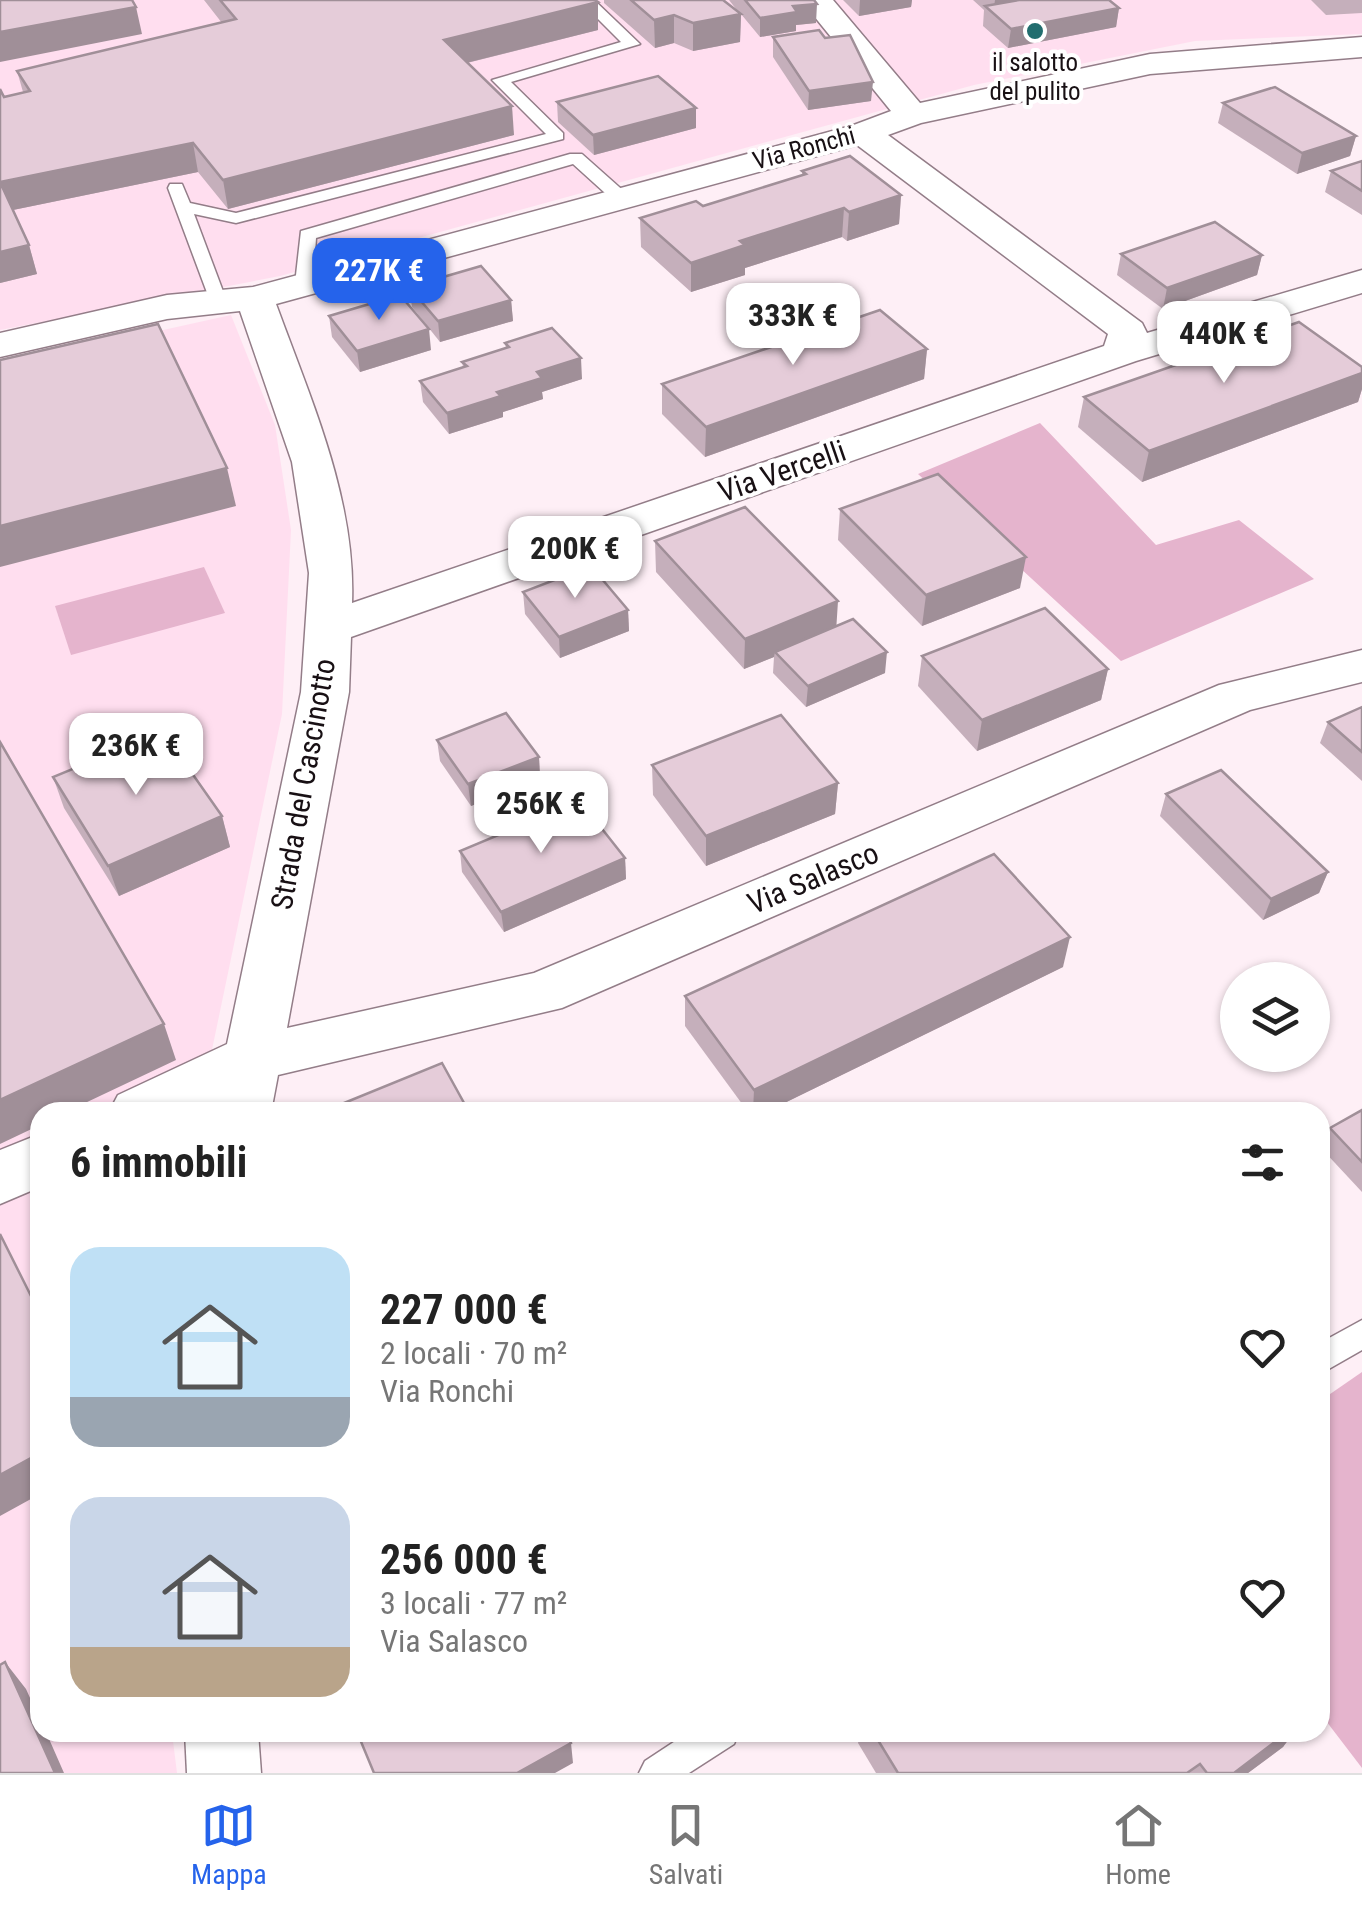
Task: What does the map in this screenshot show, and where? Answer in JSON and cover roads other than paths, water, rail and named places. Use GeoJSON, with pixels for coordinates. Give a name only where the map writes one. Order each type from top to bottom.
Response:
{"type":"FeatureCollection","features":[{"type":"Feature","properties":{"kind":"street"},"geometry":{"type":"LineString","coordinates":[[816,0],[912,115]]}},
{"type":"Feature","properties":{"kind":"street","name":"Via Ronchi"},"geometry":{"type":"LineString","coordinates":[[237,300],[863,132],[912,115],[1150,64],[1362,48]]}},
{"type":"Feature","properties":{"kind":"street"},"geometry":{"type":"LineString","coordinates":[[863,132],[1128,331],[1122,353]]}},
{"type":"Feature","properties":{"kind":"street","name":"Via Vercelli"},"geometry":{"type":"LineString","coordinates":[[328,628],[1122,353],[1362,280]]}},
{"type":"Feature","properties":{"kind":"street"},"geometry":{"type":"LineString","coordinates":[[0,344],[167,307],[237,300]]}},
{"type":"Feature","properties":{"kind":"street","name":"Strada del Cascinotto"},"geometry":{"type":"LineString","coordinates":[[237,300],[312,462],[330,573],[325,692],[244,1102]]}},
{"type":"Feature","properties":{"kind":"street","name":"Via Salasco"},"geometry":{"type":"LineString","coordinates":[[253,1058],[543,993],[1236,697],[1362,666]]}},
{"type":"Feature","properties":{"kind":"street"},"geometry":{"type":"LineString","coordinates":[[159,1102],[253,1058]]}},
{"type":"Feature","properties":{"kind":"street"},"geometry":{"type":"LineString","coordinates":[[0,1178],[30,1164]]}},
{"type":"Feature","properties":{"kind":"street"},"geometry":{"type":"LineString","coordinates":[[222,1742],[224,1773]]}},
{"type":"Feature","properties":{"kind":"lane"},"geometry":{"type":"LineString","coordinates":[[184,208],[236,218],[557,136],[500,80],[632,44],[586,0]]}},
{"type":"Feature","properties":{"kind":"lane"},"geometry":{"type":"LineString","coordinates":[[304,284],[307,235],[576,158],[621,198]]}},
{"type":"Feature","properties":{"kind":"lane"},"geometry":{"type":"LineString","coordinates":[[176,188],[237,300]]}},
{"type":"Feature","properties":{"kind":"lane"},"geometry":{"type":"LineString","coordinates":[[1330,1354],[1362,1334]]}},
{"type":"Feature","properties":{"kind":"lane"},"geometry":{"type":"LineString","coordinates":[[657,1773],[706,1742]]}},
{"type":"Feature","properties":{"kind":"place","name":"il salotto del pulito"},"geometry":{"type":"Point","coordinates":[1035,31]}}]}
